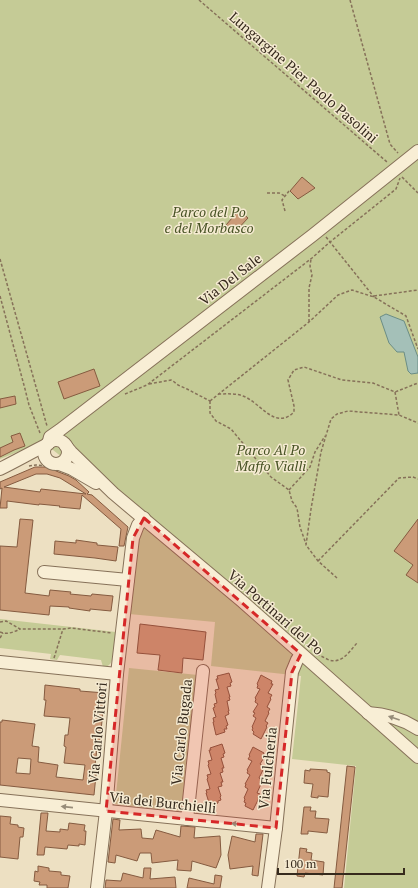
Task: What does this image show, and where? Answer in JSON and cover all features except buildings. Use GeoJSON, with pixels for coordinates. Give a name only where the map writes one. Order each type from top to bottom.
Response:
{"type":"FeatureCollection","features":[{"type":"Feature","properties":{"kind":"street","name":"Via Del Sale"},"geometry":{"type":"LineString","coordinates":[[55,440],[418,151]]}},
{"type":"Feature","properties":{"kind":"street"},"geometry":{"type":"LineString","coordinates":[[14,463],[55,440]]}},
{"type":"Feature","properties":{"kind":"street"},"geometry":{"type":"LineString","coordinates":[[0,469],[34,456],[41,457],[53,464],[62,462],[67,456],[68,452],[55,440]]}},
{"type":"Feature","properties":{"kind":"street"},"geometry":{"type":"LineString","coordinates":[[53,464],[44,454],[44,450],[55,440]]}},
{"type":"Feature","properties":{"kind":"street","name":"Via Portinari del Po"},"geometry":{"type":"LineString","coordinates":[[55,440],[71,452],[113,493],[243,602],[418,757]]}},
{"type":"Feature","properties":{"kind":"street","name":"Via Portinari del Po"},"geometry":{"type":"LineString","coordinates":[[53,464],[72,469],[113,493]]}},
{"type":"Feature","properties":{"kind":"street","name":"Via Carlo Vittori"},"geometry":{"type":"LineString","coordinates":[[97,888],[106,811],[117,674],[133,538],[138,525],[144,518]]}},
{"type":"Feature","properties":{"kind":"street"},"geometry":{"type":"LineString","coordinates":[[44,572],[128,580]]}},
{"type":"Feature","properties":{"kind":"street","name":"Via Fulcheria"},"geometry":{"type":"LineString","coordinates":[[268,888],[276,828],[292,672],[301,654]]}},
{"type":"Feature","properties":{"kind":"street"},"geometry":{"type":"LineString","coordinates":[[0,662],[117,674]]}},
{"type":"Feature","properties":{"kind":"street","name":"Via Carlo Bugada"},"geometry":{"type":"LineString","coordinates":[[187,819],[203,671]]}},
{"type":"Feature","properties":{"kind":"street"},"geometry":{"type":"LineString","coordinates":[[368,713],[392,717],[416,728],[405,738],[404,744]]}},
{"type":"Feature","properties":{"kind":"street","name":"Via dei Burchielli"},"geometry":{"type":"LineString","coordinates":[[0,800],[276,828]]}},
{"type":"Feature","properties":{"kind":"path","name":"Lungargine Pier Paolo Pasolini"},"geometry":{"type":"LineString","coordinates":[[199,0],[387,162],[418,193]]}},
{"type":"Feature","properties":{"kind":"path"},"geometry":{"type":"LineString","coordinates":[[350,0],[390,144],[405,161]]}},
{"type":"Feature","properties":{"kind":"path"},"geometry":{"type":"LineString","coordinates":[[147,385],[312,258],[396,188],[400,178],[394,170]]}},
{"type":"Feature","properties":{"kind":"path"},"geometry":{"type":"LineString","coordinates":[[285,211],[282,200],[289,191]]}},
{"type":"Feature","properties":{"kind":"path"},"geometry":{"type":"LineString","coordinates":[[267,193],[279,193],[285,196]]}},
{"type":"Feature","properties":{"kind":"path"},"geometry":{"type":"LineString","coordinates":[[330,242],[374,297]]}},
{"type":"Feature","properties":{"kind":"path"},"geometry":{"type":"LineString","coordinates":[[0,258],[55,440],[43,438],[29,405],[0,296]]}},
{"type":"Feature","properties":{"kind":"path"},"geometry":{"type":"LineString","coordinates":[[309,322],[309,288],[312,275],[310,266],[312,258]]}},
{"type":"Feature","properties":{"kind":"path"},"geometry":{"type":"LineString","coordinates":[[337,578],[318,561],[306,545],[300,527],[297,508],[292,501],[289,490],[271,477],[231,429],[216,421],[210,412],[210,401],[309,322],[338,295],[352,290],[374,297],[406,316],[418,349]]}},
{"type":"Feature","properties":{"kind":"path"},"geometry":{"type":"LineString","coordinates":[[374,297],[418,290]]}},
{"type":"Feature","properties":{"kind":"path"},"geometry":{"type":"LineString","coordinates":[[218,394],[232,394],[244,397],[268,414],[279,419],[288,417],[294,412],[288,380],[294,370],[304,367],[342,380],[373,383],[395,392],[418,383]]}},
{"type":"Feature","properties":{"kind":"path"},"geometry":{"type":"LineString","coordinates":[[122,395],[147,385],[171,380],[210,401]]}},
{"type":"Feature","properties":{"kind":"path"},"geometry":{"type":"LineString","coordinates":[[395,392],[399,415]]}},
{"type":"Feature","properties":{"kind":"path"},"geometry":{"type":"LineString","coordinates":[[306,545],[310,509],[320,452],[331,419],[338,414],[348,411],[399,415],[418,423]]}},
{"type":"Feature","properties":{"kind":"path"},"geometry":{"type":"LineString","coordinates":[[289,490],[310,467],[315,452],[326,434]]}},
{"type":"Feature","properties":{"kind":"path"},"geometry":{"type":"LineString","coordinates":[[27,467],[36,464],[53,464]]}},
{"type":"Feature","properties":{"kind":"path"},"geometry":{"type":"LineString","coordinates":[[318,561],[399,478],[413,477],[418,479]]}},
{"type":"Feature","properties":{"kind":"path"},"geometry":{"type":"LineString","coordinates":[[0,622],[6,621],[20,629]]}},
{"type":"Feature","properties":{"kind":"path"},"geometry":{"type":"LineString","coordinates":[[0,632],[13,632],[20,629],[71,628],[122,634]]}},
{"type":"Feature","properties":{"kind":"path"},"geometry":{"type":"LineString","coordinates":[[53,668],[53,660],[63,629]]}},
{"type":"Feature","properties":{"kind":"path"},"geometry":{"type":"LineString","coordinates":[[0,638],[3,633]]}},
{"type":"Feature","properties":{"kind":"path"},"geometry":{"type":"LineString","coordinates":[[301,654],[310,651],[329,660],[338,660],[345,657],[357,643]]}},
{"type":"Feature","properties":{"kind":"highlighted area"},"geometry":{"type":"Polygon","coordinates":[[[144,518],[301,654],[292,672],[276,828],[106,811],[133,538],[144,518]]]}},
{"type":"Feature","properties":{"kind":"green space","name":"Parco del Po e del Morbasco"},"geometry":{"type":"Polygon","coordinates":[[[0,0],[418,0],[418,888],[344,888],[356,766],[292,759],[301,676],[211,666],[215,622],[129,614],[141,520],[43,442],[0,459],[0,0]]]}},
{"type":"Feature","properties":{"kind":"green space"},"geometry":{"type":"Polygon","coordinates":[[[0,619],[116,632],[111,663],[108,666],[103,667],[101,660],[60,655],[57,660],[50,659],[51,654],[0,648],[0,619]]]}},
{"type":"Feature","properties":{"kind":"green space"},"geometry":{"type":"Polygon","coordinates":[[[129,668],[198,675],[184,811],[166,809],[166,805],[159,804],[158,809],[115,804],[129,668]]]}},
{"type":"Feature","properties":{"kind":"water"},"geometry":{"type":"Polygon","coordinates":[[[386,314],[404,321],[418,357],[418,373],[411,374],[408,371],[404,352],[397,352],[389,343],[380,317],[386,314]]]}},
{"type":"Feature","properties":{"kind":"park label","name":"Parco Al Po Maffo Vialli"},"geometry":{"type":"Point","coordinates":[271,458]}}]}
